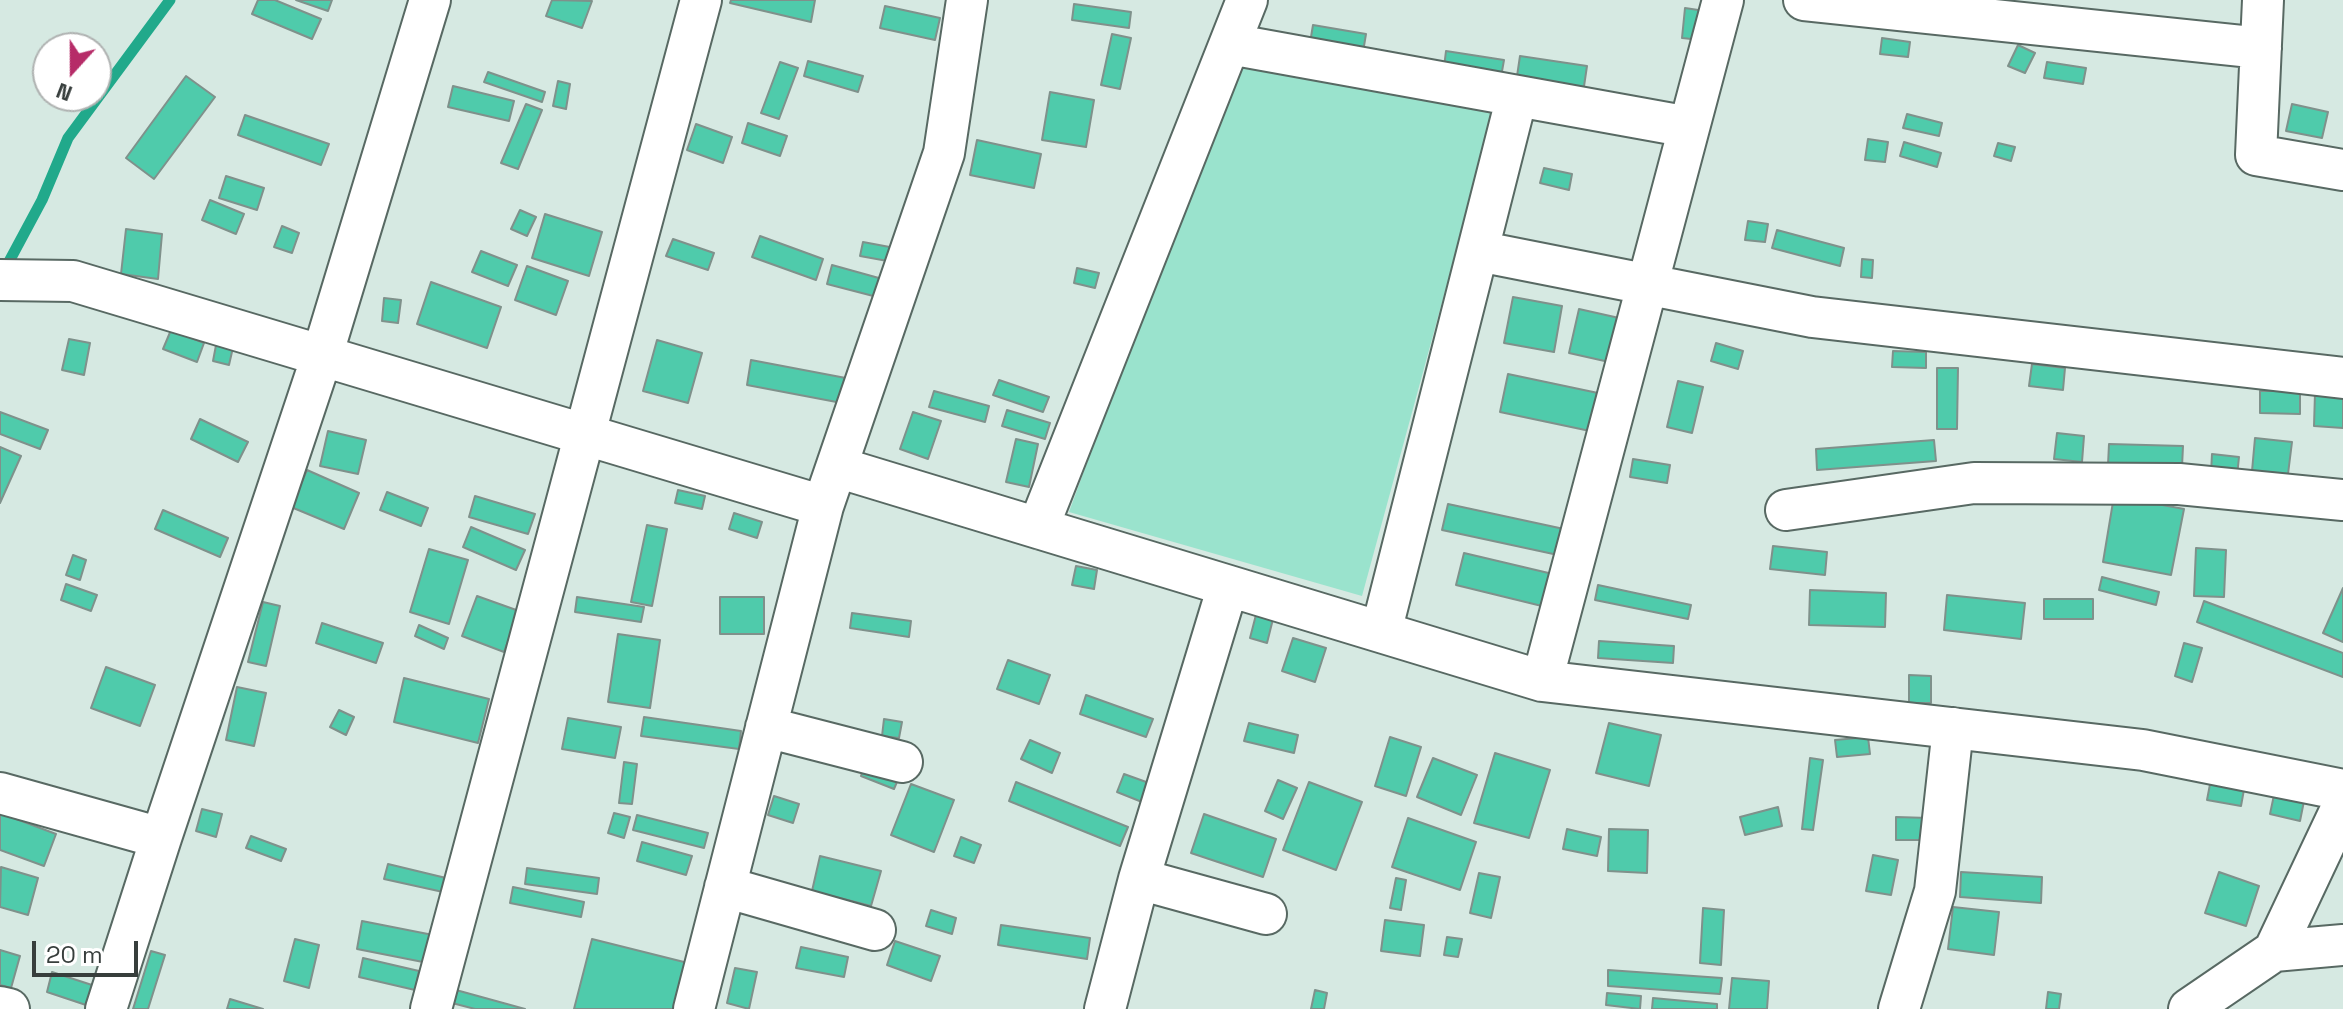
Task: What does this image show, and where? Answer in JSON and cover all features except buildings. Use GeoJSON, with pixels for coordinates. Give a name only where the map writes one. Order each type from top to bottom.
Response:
{"type":"FeatureCollection","features":[{"type":"Feature","properties":{"kind":"street"},"geometry":{"type":"LineString","coordinates":[[106,1009],[322,356],[430,0]]}},
{"type":"Feature","properties":{"kind":"street"},"geometry":{"type":"LineString","coordinates":[[431,1009],[701,0]]}},
{"type":"Feature","properties":{"kind":"street"},"geometry":{"type":"LineString","coordinates":[[694,1009],[823,506],[944,153],[967,0]]}},
{"type":"Feature","properties":{"kind":"street"},"geometry":{"type":"LineString","coordinates":[[1038,528],[1247,0]]}},
{"type":"Feature","properties":{"kind":"street"},"geometry":{"type":"LineString","coordinates":[[1542,681],[1723,0]]}},
{"type":"Feature","properties":{"kind":"street"},"geometry":{"type":"LineString","coordinates":[[1804,0],[2261,48]]}},
{"type":"Feature","properties":{"kind":"street"},"geometry":{"type":"LineString","coordinates":[[2263,0],[2256,155],[2343,170]]}},
{"type":"Feature","properties":{"kind":"street"},"geometry":{"type":"LineString","coordinates":[[1230,44],[1689,127]]}},
{"type":"Feature","properties":{"kind":"street"},"geometry":{"type":"LineString","coordinates":[[1381,632],[1517,96]]}},
{"type":"Feature","properties":{"kind":"street"},"geometry":{"type":"LineString","coordinates":[[1478,251],[1812,317],[2343,378]]}},
{"type":"Feature","properties":{"kind":"street"},"geometry":{"type":"LineString","coordinates":[[0,280],[73,281],[823,506]]}},
{"type":"Feature","properties":{"kind":"street"},"geometry":{"type":"LineString","coordinates":[[837,467],[1542,681],[2143,750],[2343,790]]}},
{"type":"Feature","properties":{"kind":"street"},"geometry":{"type":"LineString","coordinates":[[1786,510],[1974,483],[2179,484],[2343,500]]}},
{"type":"Feature","properties":{"kind":"street"},"geometry":{"type":"LineString","coordinates":[[1105,1009],[1139,879],[1228,586]]}},
{"type":"Feature","properties":{"kind":"street"},"geometry":{"type":"LineString","coordinates":[[766,727],[902,762]]}},
{"type":"Feature","properties":{"kind":"street"},"geometry":{"type":"LineString","coordinates":[[1899,1009],[1935,891],[1953,728]]}},
{"type":"Feature","properties":{"kind":"street"},"geometry":{"type":"LineString","coordinates":[[0,793],[161,838]]}},
{"type":"Feature","properties":{"kind":"street"},"geometry":{"type":"LineString","coordinates":[[2189,1009],[2274,951],[2343,805]]}},
{"type":"Feature","properties":{"kind":"street"},"geometry":{"type":"LineString","coordinates":[[1139,879],[1266,914]]}},
{"type":"Feature","properties":{"kind":"street"},"geometry":{"type":"LineString","coordinates":[[725,887],[875,930]]}},
{"type":"Feature","properties":{"kind":"street"},"geometry":{"type":"LineString","coordinates":[[2274,951],[2343,945]]}},
{"type":"Feature","properties":{"kind":"street"},"geometry":{"type":"LineString","coordinates":[[0,1007],[9,1009]]}},
{"type":"Feature","properties":{"kind":"green space"},"geometry":{"type":"Polygon","coordinates":[[[1237,52],[1496,104],[1362,596],[1069,512],[1237,52]]]}},
{"type":"Feature","properties":{"kind":"waterway"},"geometry":{"type":"LineString","coordinates":[[4,271],[42,200],[68,138],[170,0]]}}]}
